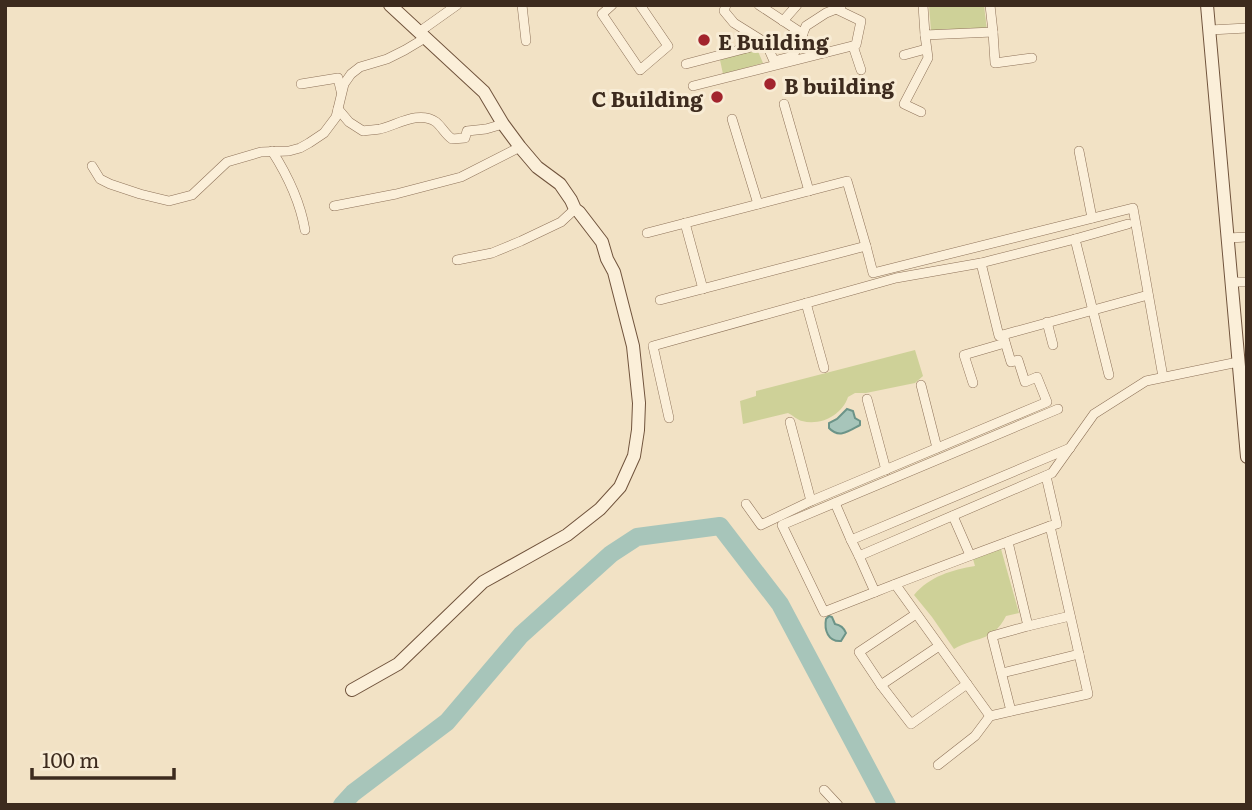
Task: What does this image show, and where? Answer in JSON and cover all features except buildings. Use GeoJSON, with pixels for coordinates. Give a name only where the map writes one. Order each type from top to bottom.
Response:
{"type":"FeatureCollection","features":[{"type":"Feature","properties":{"kind":"street"},"geometry":{"type":"LineString","coordinates":[[352,690],[398,664],[483,582],[567,535],[600,509],[620,487],[634,456],[638,430],[639,403],[633,346],[614,272],[602,242],[575,209],[560,184],[537,167],[520,147],[484,92],[390,5]]}},
{"type":"Feature","properties":{"kind":"street"},"geometry":{"type":"LineString","coordinates":[[92,166],[100,178],[110,184],[169,201],[192,195],[227,162],[253,154],[300,148],[324,133],[331,125],[336,117],[344,84],[351,74],[360,67],[405,50],[457,5]]}},
{"type":"Feature","properties":{"kind":"street"},"geometry":{"type":"LineString","coordinates":[[522,5],[526,41]]}},
{"type":"Feature","properties":{"kind":"street"},"geometry":{"type":"LineString","coordinates":[[612,5],[602,14],[640,70],[668,46],[640,5]]}},
{"type":"Feature","properties":{"kind":"street"},"geometry":{"type":"LineString","coordinates":[[693,86],[856,45],[861,21],[839,7],[806,26],[793,56],[774,61],[766,43],[734,23],[724,11],[726,5]]}},
{"type":"Feature","properties":{"kind":"street"},"geometry":{"type":"LineString","coordinates":[[760,5],[803,34]]}},
{"type":"Feature","properties":{"kind":"street"},"geometry":{"type":"LineString","coordinates":[[783,21],[797,5]]}},
{"type":"Feature","properties":{"kind":"street"},"geometry":{"type":"LineString","coordinates":[[921,112],[904,104],[928,58],[923,5]]}},
{"type":"Feature","properties":{"kind":"street"},"geometry":{"type":"LineString","coordinates":[[990,5],[995,63],[1031,58]]}},
{"type":"Feature","properties":{"kind":"street"},"geometry":{"type":"LineString","coordinates":[[1207,5],[1232,282],[1241,331],[1238,362],[1247,457]]}},
{"type":"Feature","properties":{"kind":"street"},"geometry":{"type":"LineString","coordinates":[[1210,30],[1247,28]]}},
{"type":"Feature","properties":{"kind":"street"},"geometry":{"type":"LineString","coordinates":[[925,35],[993,32]]}},
{"type":"Feature","properties":{"kind":"street"},"geometry":{"type":"LineString","coordinates":[[686,64],[766,43]]}},
{"type":"Feature","properties":{"kind":"street"},"geometry":{"type":"LineString","coordinates":[[853,46],[860,70]]}},
{"type":"Feature","properties":{"kind":"street"},"geometry":{"type":"LineString","coordinates":[[904,55],[926,49]]}},
{"type":"Feature","properties":{"kind":"street"},"geometry":{"type":"LineString","coordinates":[[301,84],[338,78],[342,93]]}},
{"type":"Feature","properties":{"kind":"street"},"geometry":{"type":"LineString","coordinates":[[784,104],[809,191]]}},
{"type":"Feature","properties":{"kind":"street"},"geometry":{"type":"LineString","coordinates":[[338,109],[349,122],[363,131],[423,117],[435,121],[452,139],[465,138],[467,131],[503,124]]}},
{"type":"Feature","properties":{"kind":"street"},"geometry":{"type":"LineString","coordinates":[[732,119],[758,204]]}},
{"type":"Feature","properties":{"kind":"street"},"geometry":{"type":"LineString","coordinates":[[334,206],[396,194],[461,177],[520,147]]}},
{"type":"Feature","properties":{"kind":"street"},"geometry":{"type":"LineString","coordinates":[[272,151],[286,173],[302,213],[305,230]]}},
{"type":"Feature","properties":{"kind":"street"},"geometry":{"type":"LineString","coordinates":[[1079,151],[1092,218]]}},
{"type":"Feature","properties":{"kind":"street"},"geometry":{"type":"LineString","coordinates":[[647,233],[847,181],[873,273],[1133,208],[1163,377]]}},
{"type":"Feature","properties":{"kind":"street"},"geometry":{"type":"LineString","coordinates":[[457,260],[492,253],[521,241],[561,222],[575,209]]}},
{"type":"Feature","properties":{"kind":"street"},"geometry":{"type":"LineString","coordinates":[[685,223],[703,289]]}},
{"type":"Feature","properties":{"kind":"street"},"geometry":{"type":"LineString","coordinates":[[668,418],[653,346],[896,278],[981,263],[1128,224]]}},
{"type":"Feature","properties":{"kind":"street"},"geometry":{"type":"LineString","coordinates":[[1228,238],[1247,237]]}},
{"type":"Feature","properties":{"kind":"street"},"geometry":{"type":"LineString","coordinates":[[1075,239],[1109,375]]}},
{"type":"Feature","properties":{"kind":"street"},"geometry":{"type":"LineString","coordinates":[[660,300],[866,246]]}},
{"type":"Feature","properties":{"kind":"street"},"geometry":{"type":"LineString","coordinates":[[746,504],[761,525],[811,501],[1047,402],[1037,377],[1025,382],[1018,360],[1010,362],[1004,339],[999,336],[981,263]]}},
{"type":"Feature","properties":{"kind":"street"},"geometry":{"type":"LineString","coordinates":[[1232,282],[1247,282]]}},
{"type":"Feature","properties":{"kind":"street"},"geometry":{"type":"LineString","coordinates":[[973,383],[964,355],[1046,322],[1148,295]]}},
{"type":"Feature","properties":{"kind":"street"},"geometry":{"type":"LineString","coordinates":[[806,303],[824,368]]}},
{"type":"Feature","properties":{"kind":"street"},"geometry":{"type":"LineString","coordinates":[[1046,322],[1053,345]]}},
{"type":"Feature","properties":{"kind":"street"},"geometry":{"type":"LineString","coordinates":[[859,556],[1052,473],[1094,414],[1146,381],[1238,362]]}},
{"type":"Feature","properties":{"kind":"street"},"geometry":{"type":"LineString","coordinates":[[920,385],[937,448]]}},
{"type":"Feature","properties":{"kind":"street"},"geometry":{"type":"LineString","coordinates":[[867,399],[886,470]]}},
{"type":"Feature","properties":{"kind":"street"},"geometry":{"type":"LineString","coordinates":[[1046,476],[1057,524],[824,612],[782,525],[1058,409]]}},
{"type":"Feature","properties":{"kind":"street"},"geometry":{"type":"LineString","coordinates":[[790,422],[811,501]]}},
{"type":"Feature","properties":{"kind":"street"},"geometry":{"type":"LineString","coordinates":[[851,540],[1071,447]]}},
{"type":"Feature","properties":{"kind":"street"},"geometry":{"type":"LineString","coordinates":[[835,503],[874,592]]}},
{"type":"Feature","properties":{"kind":"street"},"geometry":{"type":"LineString","coordinates":[[953,516],[970,555]]}},
{"type":"Feature","properties":{"kind":"street"},"geometry":{"type":"LineString","coordinates":[[938,765],[975,737],[990,716],[1088,694],[1050,526]]}},
{"type":"Feature","properties":{"kind":"street"},"geometry":{"type":"LineString","coordinates":[[1008,542],[1028,626]]}},
{"type":"Feature","properties":{"kind":"street"},"geometry":{"type":"LineString","coordinates":[[895,584],[990,716]]}},
{"type":"Feature","properties":{"kind":"street"},"geometry":{"type":"LineString","coordinates":[[916,614],[859,652],[881,685],[911,724],[967,684]]}},
{"type":"Feature","properties":{"kind":"street"},"geometry":{"type":"LineString","coordinates":[[1011,711],[992,636],[1070,616]]}},
{"type":"Feature","properties":{"kind":"street"},"geometry":{"type":"LineString","coordinates":[[881,685],[939,646]]}},
{"type":"Feature","properties":{"kind":"street"},"geometry":{"type":"LineString","coordinates":[[1002,673],[1079,654]]}},
{"type":"Feature","properties":{"kind":"street"},"geometry":{"type":"LineString","coordinates":[[824,790],[838,805]]}},
{"type":"Feature","properties":{"kind":"green space"},"geometry":{"type":"Polygon","coordinates":[[[929,5],[984,5],[987,31],[931,31],[929,5]]]}},
{"type":"Feature","properties":{"kind":"green space"},"geometry":{"type":"Polygon","coordinates":[[[757,49],[763,63],[723,74],[720,60],[757,49]]]}},
{"type":"Feature","properties":{"kind":"green space"},"geometry":{"type":"Polygon","coordinates":[[[915,350],[923,376],[915,383],[855,393],[848,397],[836,414],[816,422],[798,420],[788,413],[743,424],[740,401],[756,396],[756,391],[915,350]]]}},
{"type":"Feature","properties":{"kind":"green space"},"geometry":{"type":"Polygon","coordinates":[[[1001,549],[1019,613],[1006,616],[1001,625],[989,635],[954,649],[914,595],[934,579],[975,566],[973,559],[1001,549]]]}},
{"type":"Feature","properties":{"kind":"water"},"geometry":{"type":"Polygon","coordinates":[[[847,409],[853,411],[860,425],[844,433],[837,433],[829,428],[829,423],[847,409]]]}},
{"type":"Feature","properties":{"kind":"water"},"geometry":{"type":"Polygon","coordinates":[[[829,616],[846,633],[841,641],[833,640],[826,631],[826,619],[829,616]]]}},
{"type":"Feature","properties":{"kind":"waterway"},"geometry":{"type":"LineString","coordinates":[[342,805],[353,793],[447,722],[521,635],[611,554],[637,537],[720,526],[780,604],[887,805]]}},
{"type":"Feature","properties":{"kind":"place","name":"E Building"},"geometry":{"type":"Point","coordinates":[704,40]}},
{"type":"Feature","properties":{"kind":"place","name":"B building"},"geometry":{"type":"Point","coordinates":[770,84]}},
{"type":"Feature","properties":{"kind":"place","name":"C Building"},"geometry":{"type":"Point","coordinates":[717,97]}}]}
